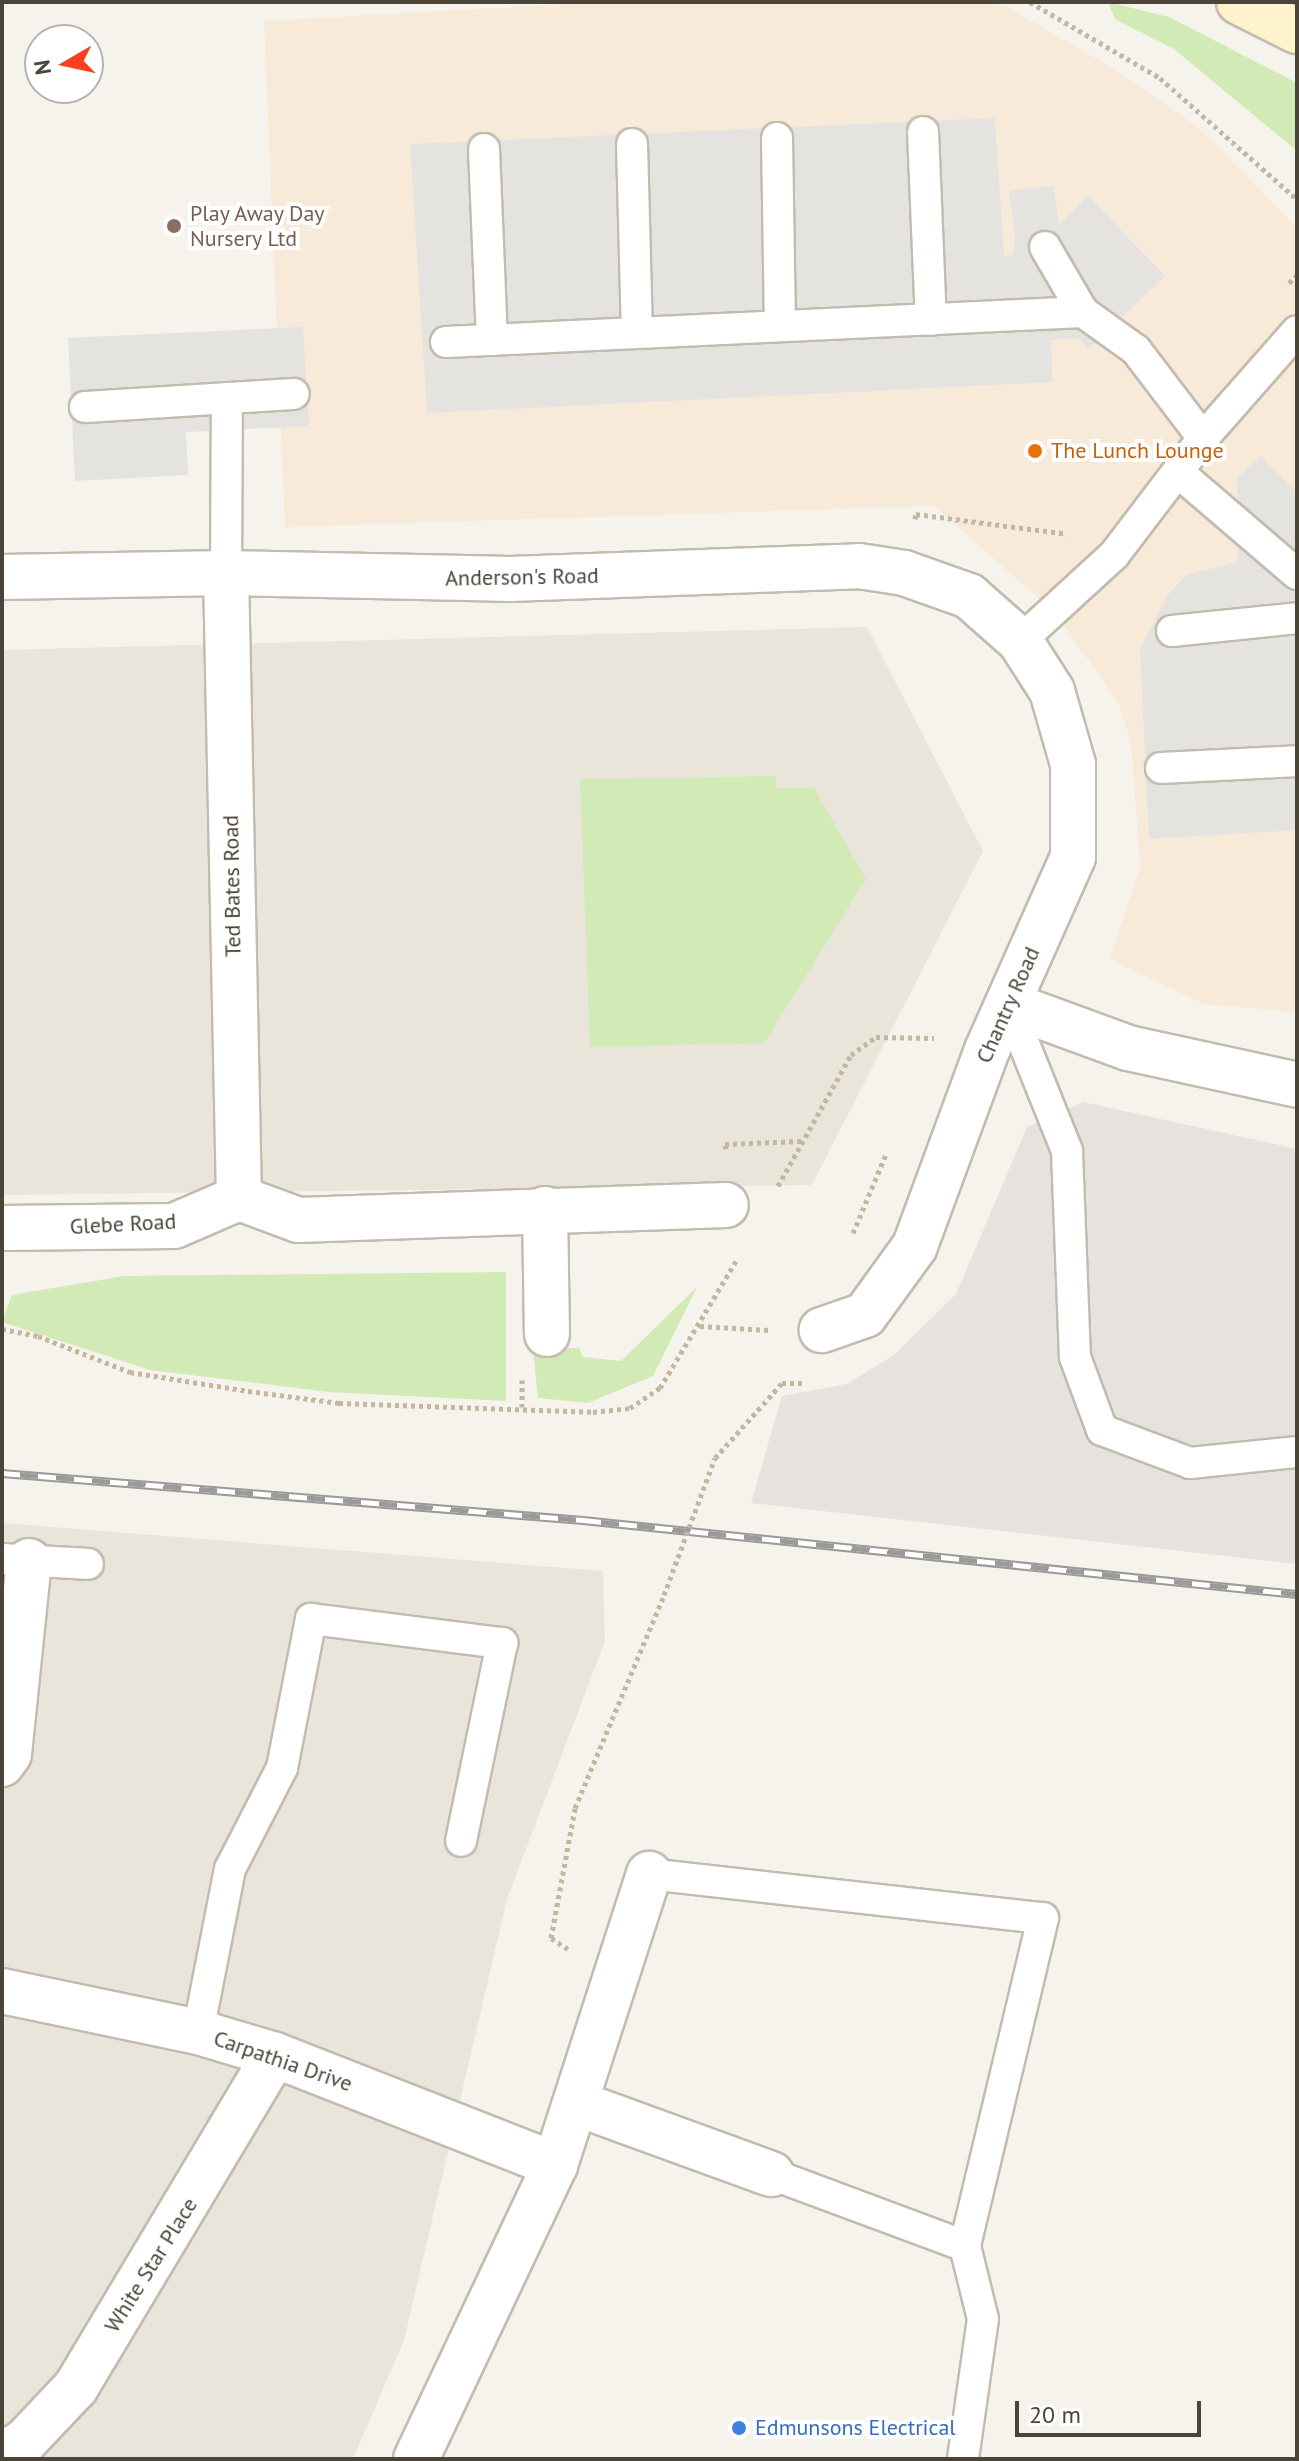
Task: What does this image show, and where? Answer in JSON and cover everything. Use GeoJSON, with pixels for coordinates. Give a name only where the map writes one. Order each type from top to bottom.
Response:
{"type":"FeatureCollection","features":[{"type":"Feature","properties":{"kind":"main road"},"geometry":{"type":"LineString","coordinates":[[1239,2],[1297,31]]}},
{"type":"Feature","properties":{"kind":"street","name":"Anderson's Road"},"geometry":{"type":"LineString","coordinates":[[2,577],[226,573],[510,579],[859,566],[904,573],[969,596],[1020,641]]}},
{"type":"Feature","properties":{"kind":"street","name":"Ted Bates Road"},"geometry":{"type":"LineString","coordinates":[[226,573],[239,1198]]}},
{"type":"Feature","properties":{"kind":"street","name":"Chantry Road"},"geometry":{"type":"LineString","coordinates":[[822,1330],[865,1315],[915,1246],[1008,1004],[1073,857],[1073,764],[1052,691],[1020,641]]}},
{"type":"Feature","properties":{"kind":"street"},"geometry":{"type":"LineString","coordinates":[[1008,1004],[1128,1048],[1297,1085]]}},
{"type":"Feature","properties":{"kind":"street"},"geometry":{"type":"LineString","coordinates":[[239,1198],[298,1220],[726,1205]]}},
{"type":"Feature","properties":{"kind":"street","name":"Glebe Road"},"geometry":{"type":"LineString","coordinates":[[2,1228],[174,1226],[239,1198]]}},
{"type":"Feature","properties":{"kind":"street"},"geometry":{"type":"LineString","coordinates":[[545,1209],[547,1334]]}},
{"type":"Feature","properties":{"kind":"street"},"geometry":{"type":"LineString","coordinates":[[2,1764],[9,1754],[16,1560]]}},
{"type":"Feature","properties":{"kind":"street"},"geometry":{"type":"LineString","coordinates":[[416,2459],[555,2165],[612,1978],[649,1874]]}},
{"type":"Feature","properties":{"kind":"street","name":"Carpathia Drive"},"geometry":{"type":"LineString","coordinates":[[2,1991],[198,2032],[275,2055],[555,2165]]}},
{"type":"Feature","properties":{"kind":"street","name":"White Star Place"},"geometry":{"type":"LineString","coordinates":[[2,2456],[25,2441],[76,2387],[275,2055]]}},
{"type":"Feature","properties":{"kind":"street"},"geometry":{"type":"LineString","coordinates":[[576,2103],[771,2174]]}},
{"type":"Feature","properties":{"kind":"lane"},"geometry":{"type":"LineString","coordinates":[[923,132],[931,320]]}},
{"type":"Feature","properties":{"kind":"lane"},"geometry":{"type":"LineString","coordinates":[[777,138],[780,326]]}},
{"type":"Feature","properties":{"kind":"lane"},"geometry":{"type":"LineString","coordinates":[[632,144],[637,333]]}},
{"type":"Feature","properties":{"kind":"lane"},"geometry":{"type":"LineString","coordinates":[[484,149],[492,340]]}},
{"type":"Feature","properties":{"kind":"lane"},"geometry":{"type":"LineString","coordinates":[[1045,247],[1083,312],[1136,350],[1203,438]]}},
{"type":"Feature","properties":{"kind":"lane"},"geometry":{"type":"LineString","coordinates":[[446,342],[1083,312]]}},
{"type":"Feature","properties":{"kind":"lane"},"geometry":{"type":"LineString","coordinates":[[1020,641],[1093,577],[1179,473],[1203,438],[1297,331]]}},
{"type":"Feature","properties":{"kind":"lane"},"geometry":{"type":"LineString","coordinates":[[85,407],[294,394]]}},
{"type":"Feature","properties":{"kind":"lane"},"geometry":{"type":"LineString","coordinates":[[226,573],[227,398]]}},
{"type":"Feature","properties":{"kind":"lane"},"geometry":{"type":"LineString","coordinates":[[1179,473],[1297,574]]}},
{"type":"Feature","properties":{"kind":"lane"},"geometry":{"type":"LineString","coordinates":[[1172,631],[1297,618]]}},
{"type":"Feature","properties":{"kind":"lane"},"geometry":{"type":"LineString","coordinates":[[1161,768],[1297,761]]}},
{"type":"Feature","properties":{"kind":"lane"},"geometry":{"type":"LineString","coordinates":[[1008,1004],[1067,1151],[1075,1357],[1102,1430],[1190,1463],[1297,1452]]}},
{"type":"Feature","properties":{"kind":"lane"},"geometry":{"type":"LineString","coordinates":[[16,1560],[88,1564]]}},
{"type":"Feature","properties":{"kind":"lane"},"geometry":{"type":"LineString","coordinates":[[198,2032],[230,1869],[282,1768],[311,1619],[502,1643],[461,1841]]}},
{"type":"Feature","properties":{"kind":"lane"},"geometry":{"type":"LineString","coordinates":[[649,1874],[1043,1918],[965,2246],[983,2319],[963,2459]]}},
{"type":"Feature","properties":{"kind":"lane"},"geometry":{"type":"LineString","coordinates":[[771,2174],[965,2246]]}},
{"type":"Feature","properties":{"kind":"path"},"geometry":{"type":"LineString","coordinates":[[1030,2],[1160,78],[1297,199]]}},
{"type":"Feature","properties":{"kind":"path"},"geometry":{"type":"LineString","coordinates":[[916,514],[1065,531],[1093,577]]}},
{"type":"Feature","properties":{"kind":"path"},"geometry":{"type":"LineString","coordinates":[[928,1052],[940,1024]]}},
{"type":"Feature","properties":{"kind":"path"},"geometry":{"type":"LineString","coordinates":[[848,1246],[888,1149]]}},
{"type":"Feature","properties":{"kind":"path"},"geometry":{"type":"LineString","coordinates":[[700,1326],[822,1330]]}},
{"type":"Feature","properties":{"kind":"path"},"geometry":{"type":"LineString","coordinates":[[612,1978],[551,1938],[575,1808],[664,1595],[715,1458],[782,1383]]}},
{"type":"Feature","properties":{"kind":"shaded area"},"geometry":{"type":"Polygon","coordinates":[[[600,2],[988,2],[1007,7],[1109,66],[1198,127],[1297,227],[1297,1012],[1204,1004],[1110,959],[1140,866],[1131,743],[1119,703],[1053,611],[934,506],[285,527],[264,21],[600,2]]]}},
{"type":"Feature","properties":{"kind":"shaded area"},"geometry":{"type":"Polygon","coordinates":[[[995,118],[1004,256],[1013,254],[1015,239],[1009,190],[1054,186],[1059,226],[1088,196],[1165,276],[1089,349],[1078,338],[1051,340],[1053,382],[427,413],[410,144],[995,118]]]}},
{"type":"Feature","properties":{"kind":"shaded area"},"geometry":{"type":"Polygon","coordinates":[[[303,327],[309,426],[186,432],[188,475],[75,481],[68,338],[303,327]]]}},
{"type":"Feature","properties":{"kind":"shaded area"},"geometry":{"type":"Polygon","coordinates":[[[1261,456],[1297,493],[1297,830],[1149,839],[1140,649],[1167,596],[1186,575],[1238,562],[1237,479],[1261,456]]]}},
{"type":"Feature","properties":{"kind":"shaded area"},"geometry":{"type":"Polygon","coordinates":[[[867,627],[983,851],[812,1185],[2,1195],[2,650],[867,627]]]}},
{"type":"Feature","properties":{"kind":"shaded area"},"geometry":{"type":"Polygon","coordinates":[[[1083,1102],[1297,1149],[1297,1564],[751,1503],[782,1396],[847,1384],[894,1355],[956,1294],[1027,1127],[1083,1102]]]}},
{"type":"Feature","properties":{"kind":"shaded area"},"geometry":{"type":"Polygon","coordinates":[[[2,1523],[603,1571],[605,1641],[507,1899],[404,2340],[353,2459],[2,2459],[2,1523]]]}},
{"type":"Feature","properties":{"kind":"green space"},"geometry":{"type":"Polygon","coordinates":[[[1108,2],[1169,17],[1297,83],[1297,151],[1174,49],[1115,19],[1108,2]]]}},
{"type":"Feature","properties":{"kind":"green space"},"geometry":{"type":"Polygon","coordinates":[[[776,776],[776,788],[814,788],[866,879],[764,1043],[590,1047],[580,779],[776,776]]]}},
{"type":"Feature","properties":{"kind":"green space"},"geometry":{"type":"Polygon","coordinates":[[[506,1272],[506,1401],[329,1392],[150,1370],[2,1322],[12,1295],[124,1276],[506,1272]]]}},
{"type":"Feature","properties":{"kind":"green space"},"geometry":{"type":"Polygon","coordinates":[[[697,1287],[653,1376],[588,1403],[538,1398],[533,1349],[579,1348],[583,1357],[621,1361],[697,1287]]]}},
{"type":"Feature","properties":{"kind":"railway"},"geometry":{"type":"LineString","coordinates":[[2,1473],[583,1520],[1297,1594]]}},
{"type":"Feature","properties":{"kind":"place","name":"Play Away Day Nursery Ltd"},"geometry":{"type":"Point","coordinates":[174,226]}},
{"type":"Feature","properties":{"kind":"place","name":"The Lunch Lounge"},"geometry":{"type":"Point","coordinates":[1035,451]}},
{"type":"Feature","properties":{"kind":"place","name":"Edmunsons Electrical"},"geometry":{"type":"Point","coordinates":[739,2428]}}]}
